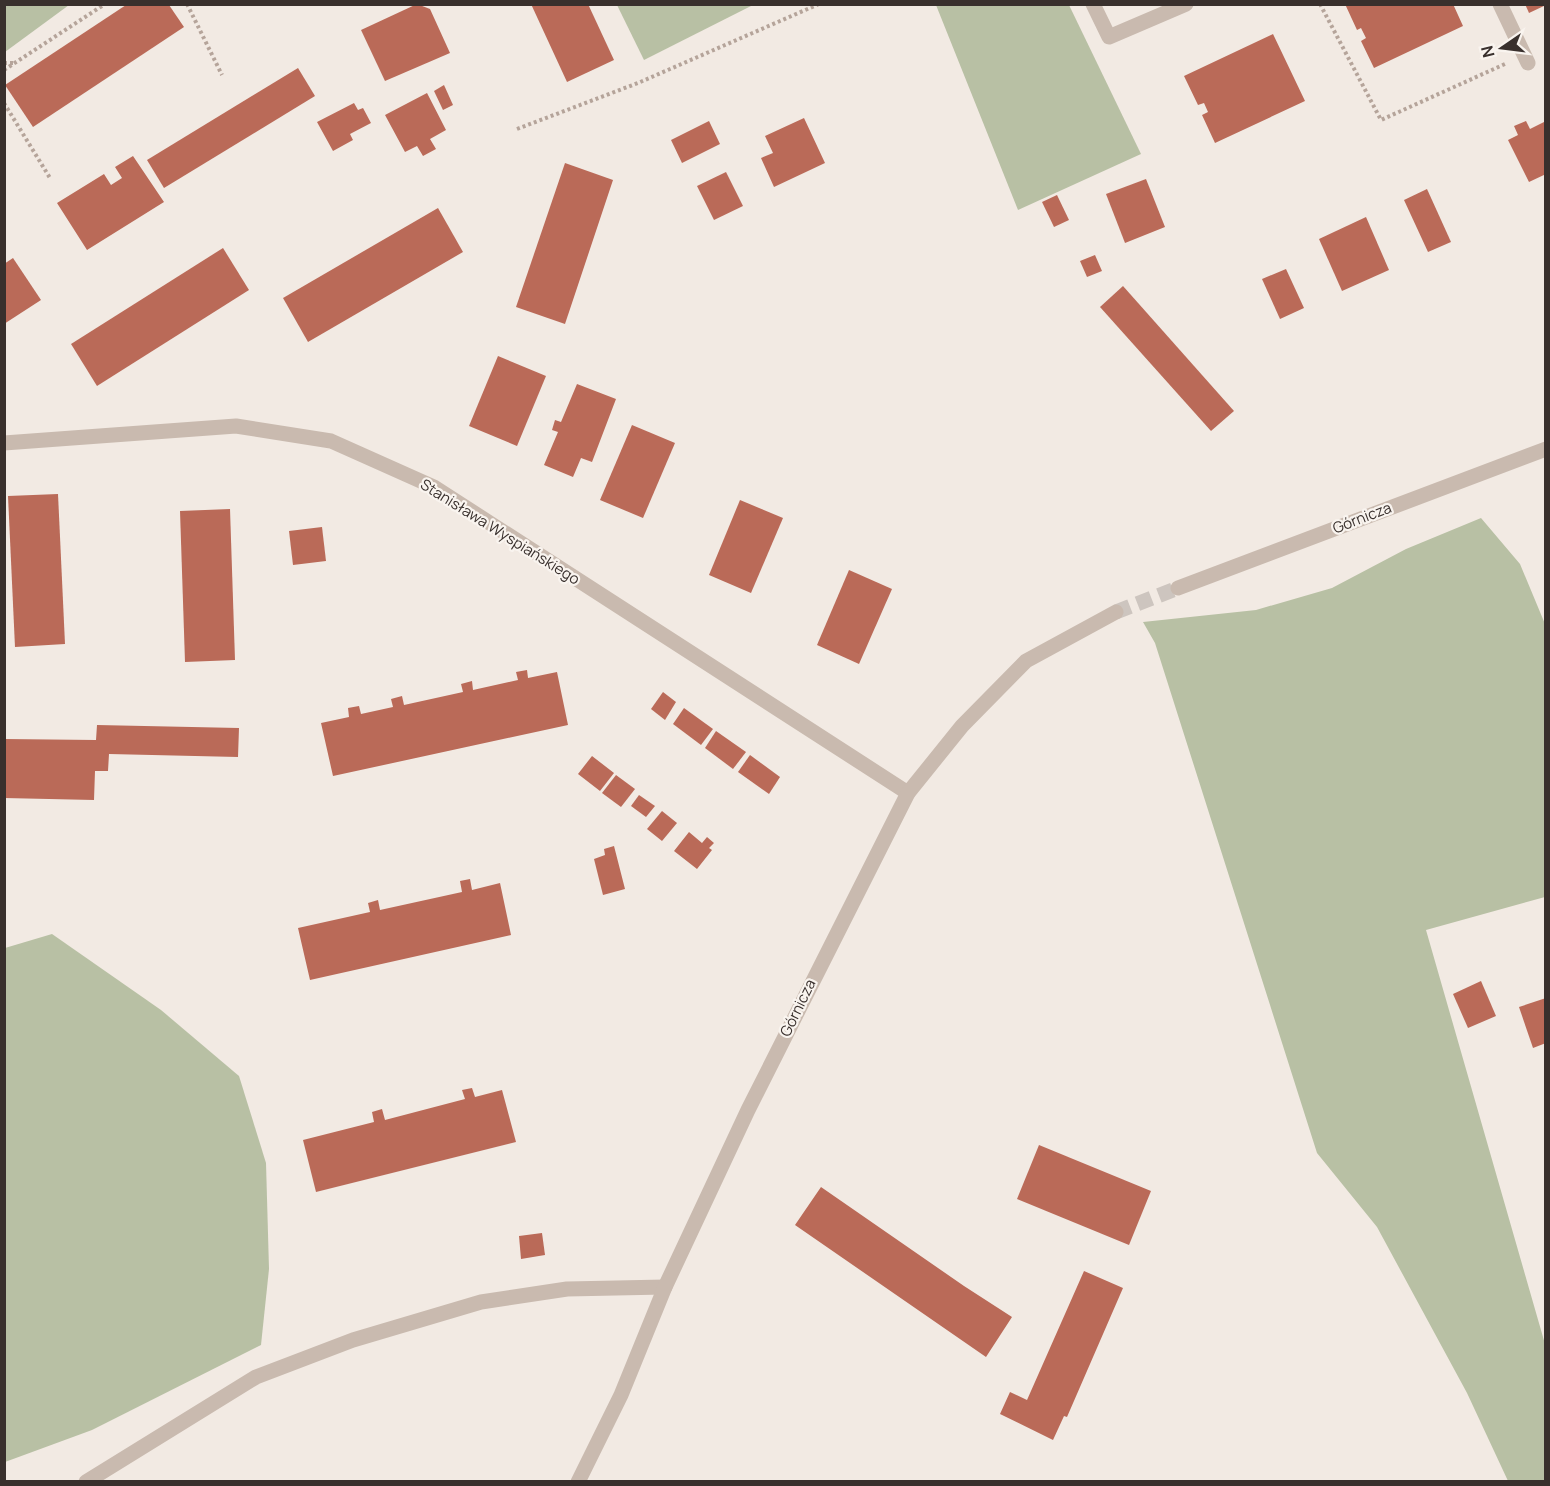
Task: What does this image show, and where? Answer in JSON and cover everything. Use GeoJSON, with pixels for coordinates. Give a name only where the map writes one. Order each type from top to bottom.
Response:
{"type":"FeatureCollection","features":[{"type":"Feature","properties":{"kind":"street"},"geometry":{"type":"LineString","coordinates":[[1093,4],[1109,37],[1186,4]]}},
{"type":"Feature","properties":{"kind":"street"},"geometry":{"type":"LineString","coordinates":[[1500,4],[1527,59]]}},
{"type":"Feature","properties":{"kind":"street","name":"Stanisława Wyspiańskiego"},"geometry":{"type":"LineString","coordinates":[[4,443],[236,426],[332,441],[434,487],[908,792]]}},
{"type":"Feature","properties":{"kind":"street","name":"Górnicza"},"geometry":{"type":"LineString","coordinates":[[1178,588],[1544,455]]}},
{"type":"Feature","properties":{"kind":"street","name":"Górnicza"},"geometry":{"type":"LineString","coordinates":[[578,1482],[621,1395],[665,1287],[748,1110],[908,792],[962,726],[1026,661],[1116,612]]}},
{"type":"Feature","properties":{"kind":"street"},"geometry":{"type":"LineString","coordinates":[[86,1482],[256,1377],[352,1340],[481,1302],[567,1289],[665,1287]]}},
{"type":"Feature","properties":{"kind":"path"},"geometry":{"type":"LineString","coordinates":[[4,70],[105,4]]}},
{"type":"Feature","properties":{"kind":"path"},"geometry":{"type":"LineString","coordinates":[[187,4],[222,75]]}},
{"type":"Feature","properties":{"kind":"path"},"geometry":{"type":"LineString","coordinates":[[516,129],[639,83],[819,4]]}},
{"type":"Feature","properties":{"kind":"path"},"geometry":{"type":"LineString","coordinates":[[1320,4],[1381,120],[1527,59]]}},
{"type":"Feature","properties":{"kind":"path"},"geometry":{"type":"LineString","coordinates":[[4,63],[15,63]]}},
{"type":"Feature","properties":{"kind":"path"},"geometry":{"type":"LineString","coordinates":[[4,103],[50,178]]}},
{"type":"Feature","properties":{"kind":"green space"},"geometry":{"type":"Polygon","coordinates":[[[5,4],[69,4],[69,5],[5,52],[5,4]]]}},
{"type":"Feature","properties":{"kind":"green space"},"geometry":{"type":"Polygon","coordinates":[[[617,5],[753,5],[644,60],[617,5]]]}},
{"type":"Feature","properties":{"kind":"green space"},"geometry":{"type":"Polygon","coordinates":[[[936,5],[1069,5],[1141,154],[1018,210],[936,5]]]}},
{"type":"Feature","properties":{"kind":"green space"},"geometry":{"type":"Polygon","coordinates":[[[1481,518],[1520,564],[1545,624],[1545,897],[1426,930],[1545,1344],[1545,1481],[1508,1481],[1467,1393],[1377,1227],[1317,1153],[1155,643],[1143,622],[1256,610],[1332,588],[1406,549],[1481,518]]]}},
{"type":"Feature","properties":{"kind":"green space"},"geometry":{"type":"Polygon","coordinates":[[[52,934],[161,1010],[239,1076],[266,1163],[269,1269],[261,1345],[92,1430],[5,1462],[5,948],[52,934]]]}},
{"type":"Feature","properties":{"kind":"building"},"geometry":{"type":"Polygon","coordinates":[[[417,4],[430,9],[450,53],[385,81],[361,30],[417,4]]]}},
{"type":"Feature","properties":{"kind":"building"},"geometry":{"type":"Polygon","coordinates":[[[531,4],[588,4],[614,60],[567,82],[531,4]]]}},
{"type":"Feature","properties":{"kind":"building"},"geometry":{"type":"Polygon","coordinates":[[[1345,4],[1453,4],[1463,26],[1374,68],[1361,41],[1366,38],[1361,28],[1357,30],[1345,4]]]}},
{"type":"Feature","properties":{"kind":"building"},"geometry":{"type":"Polygon","coordinates":[[[1525,4],[1546,4],[1546,5],[1529,13],[1525,4]]]}},
{"type":"Feature","properties":{"kind":"building"},"geometry":{"type":"Polygon","coordinates":[[[126,5],[169,5],[184,27],[33,127],[5,85],[126,5]]]}},
{"type":"Feature","properties":{"kind":"building"},"geometry":{"type":"Polygon","coordinates":[[[1273,34],[1305,101],[1215,143],[1202,115],[1208,112],[1204,103],[1198,105],[1184,76],[1273,34]]]}},
{"type":"Feature","properties":{"kind":"building"},"geometry":{"type":"Polygon","coordinates":[[[298,68],[315,96],[164,188],[147,160],[298,68]]]}},
{"type":"Feature","properties":{"kind":"building"},"geometry":{"type":"Polygon","coordinates":[[[444,85],[453,105],[443,110],[434,91],[444,85]]]}},
{"type":"Feature","properties":{"kind":"building"},"geometry":{"type":"Polygon","coordinates":[[[427,93],[446,130],[430,139],[436,149],[423,156],[417,146],[405,152],[385,115],[427,93]]]}},
{"type":"Feature","properties":{"kind":"building"},"geometry":{"type":"Polygon","coordinates":[[[354,103],[358,110],[363,108],[371,123],[350,134],[353,140],[333,151],[317,122],[354,103]]]}},
{"type":"Feature","properties":{"kind":"building"},"geometry":{"type":"Polygon","coordinates":[[[804,118],[825,163],[774,187],[761,158],[773,153],[765,136],[804,118]]]}},
{"type":"Feature","properties":{"kind":"building"},"geometry":{"type":"Polygon","coordinates":[[[709,121],[720,144],[682,163],[671,140],[709,121]]]}},
{"type":"Feature","properties":{"kind":"building"},"geometry":{"type":"Polygon","coordinates":[[[1526,121],[1530,129],[1546,121],[1546,174],[1529,182],[1508,140],[1518,135],[1514,126],[1526,121]]]}},
{"type":"Feature","properties":{"kind":"building"},"geometry":{"type":"Polygon","coordinates":[[[133,156],[164,202],[87,250],[57,203],[104,174],[111,185],[122,178],[115,167],[133,156]]]}},
{"type":"Feature","properties":{"kind":"building"},"geometry":{"type":"Polygon","coordinates":[[[565,163],[613,180],[565,324],[516,307],[565,163]]]}},
{"type":"Feature","properties":{"kind":"building"},"geometry":{"type":"Polygon","coordinates":[[[726,172],[743,206],[714,220],[697,186],[726,172]]]}},
{"type":"Feature","properties":{"kind":"building"},"geometry":{"type":"Polygon","coordinates":[[[1146,179],[1165,227],[1125,243],[1106,194],[1146,179]]]}},
{"type":"Feature","properties":{"kind":"building"},"geometry":{"type":"Polygon","coordinates":[[[1427,189],[1451,242],[1428,252],[1404,200],[1427,189]]]}},
{"type":"Feature","properties":{"kind":"building"},"geometry":{"type":"Polygon","coordinates":[[[1057,195],[1069,220],[1054,227],[1042,202],[1057,195]]]}},
{"type":"Feature","properties":{"kind":"building"},"geometry":{"type":"Polygon","coordinates":[[[438,208],[463,252],[308,342],[283,298],[438,208]]]}},
{"type":"Feature","properties":{"kind":"building"},"geometry":{"type":"Polygon","coordinates":[[[1366,217],[1389,270],[1342,291],[1319,239],[1366,217]]]}},
{"type":"Feature","properties":{"kind":"building"},"geometry":{"type":"Polygon","coordinates":[[[223,248],[249,290],[97,386],[71,344],[223,248]]]}},
{"type":"Feature","properties":{"kind":"building"},"geometry":{"type":"Polygon","coordinates":[[[1095,255],[1102,271],[1087,277],[1080,261],[1095,255]]]}},
{"type":"Feature","properties":{"kind":"building"},"geometry":{"type":"Polygon","coordinates":[[[13,258],[41,300],[4,324],[4,264],[13,258]]]}},
{"type":"Feature","properties":{"kind":"building"},"geometry":{"type":"Polygon","coordinates":[[[1286,269],[1304,308],[1280,319],[1262,279],[1286,269]]]}},
{"type":"Feature","properties":{"kind":"building"},"geometry":{"type":"Polygon","coordinates":[[[1123,286],[1234,411],[1211,431],[1100,307],[1123,286]]]}},
{"type":"Feature","properties":{"kind":"building"},"geometry":{"type":"Polygon","coordinates":[[[498,356],[546,376],[517,446],[469,426],[498,356]]]}},
{"type":"Feature","properties":{"kind":"building"},"geometry":{"type":"Polygon","coordinates":[[[577,384],[616,399],[592,462],[581,458],[573,477],[544,465],[558,432],[552,430],[555,420],[561,422],[577,384]]]}},
{"type":"Feature","properties":{"kind":"building"},"geometry":{"type":"Polygon","coordinates":[[[632,425],[675,443],[643,518],[600,500],[632,425]]]}},
{"type":"Feature","properties":{"kind":"building"},"geometry":{"type":"Polygon","coordinates":[[[58,494],[65,644],[15,647],[8,496],[58,494]]]}},
{"type":"Feature","properties":{"kind":"building"},"geometry":{"type":"Polygon","coordinates":[[[740,500],[783,518],[751,593],[709,575],[740,500]]]}},
{"type":"Feature","properties":{"kind":"building"},"geometry":{"type":"Polygon","coordinates":[[[230,509],[235,660],[185,662],[180,511],[230,509]]]}},
{"type":"Feature","properties":{"kind":"building"},"geometry":{"type":"Polygon","coordinates":[[[322,527],[326,561],[293,565],[289,531],[322,527]]]}},
{"type":"Feature","properties":{"kind":"building"},"geometry":{"type":"Polygon","coordinates":[[[849,570],[892,589],[859,664],[817,645],[849,570]]]}},
{"type":"Feature","properties":{"kind":"building"},"geometry":{"type":"Polygon","coordinates":[[[527,670],[528,678],[557,672],[568,725],[333,776],[321,723],[349,717],[348,708],[359,706],[361,714],[393,707],[391,699],[402,696],[404,705],[463,692],[461,684],[472,681],[473,690],[518,680],[516,672],[527,670]]]}},
{"type":"Feature","properties":{"kind":"building"},"geometry":{"type":"Polygon","coordinates":[[[663,692],[676,702],[665,720],[651,709],[663,692]]]}},
{"type":"Feature","properties":{"kind":"building"},"geometry":{"type":"Polygon","coordinates":[[[684,708],[713,729],[701,745],[673,724],[684,708]]]}},
{"type":"Feature","properties":{"kind":"building"},"geometry":{"type":"Polygon","coordinates":[[[97,725],[239,728],[238,757],[109,754],[108,771],[95,771],[94,800],[4,798],[4,739],[96,740],[97,725]]]}},
{"type":"Feature","properties":{"kind":"building"},"geometry":{"type":"Polygon","coordinates":[[[716,731],[746,752],[733,769],[705,748],[716,731]]]}},
{"type":"Feature","properties":{"kind":"building"},"geometry":{"type":"Polygon","coordinates":[[[750,755],[780,777],[769,794],[738,772],[750,755]]]}},
{"type":"Feature","properties":{"kind":"building"},"geometry":{"type":"Polygon","coordinates":[[[592,756],[614,773],[600,791],[578,774],[592,756]]]}},
{"type":"Feature","properties":{"kind":"building"},"geometry":{"type":"Polygon","coordinates":[[[616,775],[635,789],[621,807],[602,793],[616,775]]]}},
{"type":"Feature","properties":{"kind":"building"},"geometry":{"type":"Polygon","coordinates":[[[639,795],[655,806],[646,817],[631,806],[639,795]]]}},
{"type":"Feature","properties":{"kind":"building"},"geometry":{"type":"Polygon","coordinates":[[[662,811],[677,823],[662,841],[647,829],[662,811]]]}},
{"type":"Feature","properties":{"kind":"building"},"geometry":{"type":"Polygon","coordinates":[[[689,832],[702,843],[707,837],[714,843],[709,848],[712,850],[697,869],[674,851],[689,832]]]}},
{"type":"Feature","properties":{"kind":"building"},"geometry":{"type":"Polygon","coordinates":[[[614,846],[625,889],[603,895],[594,859],[605,855],[604,849],[614,846]]]}},
{"type":"Feature","properties":{"kind":"building"},"geometry":{"type":"Polygon","coordinates":[[[470,879],[472,890],[500,883],[511,935],[310,980],[298,928],[370,912],[368,903],[378,900],[380,910],[462,892],[460,881],[470,879]]]}},
{"type":"Feature","properties":{"kind":"building"},"geometry":{"type":"Polygon","coordinates":[[[1481,981],[1496,1016],[1468,1028],[1453,994],[1481,981]]]}},
{"type":"Feature","properties":{"kind":"building"},"geometry":{"type":"Polygon","coordinates":[[[1546,998],[1546,1043],[1533,1048],[1519,1007],[1546,998]]]}},
{"type":"Feature","properties":{"kind":"building"},"geometry":{"type":"Polygon","coordinates":[[[472,1088],[475,1097],[502,1090],[516,1142],[316,1192],[303,1140],[374,1122],[372,1112],[382,1109],[385,1120],[465,1099],[462,1090],[472,1088]]]}},
{"type":"Feature","properties":{"kind":"building"},"geometry":{"type":"Polygon","coordinates":[[[1039,1145],[1151,1191],[1129,1245],[1017,1199],[1039,1145]]]}},
{"type":"Feature","properties":{"kind":"building"},"geometry":{"type":"Polygon","coordinates":[[[821,1187],[1012,1317],[986,1357],[795,1225],[821,1187]]]}},
{"type":"Feature","properties":{"kind":"building"},"geometry":{"type":"Polygon","coordinates":[[[542,1233],[545,1255],[521,1259],[519,1236],[542,1233]]]}},
{"type":"Feature","properties":{"kind":"building"},"geometry":{"type":"Polygon","coordinates":[[[1084,1271],[1123,1288],[1067,1417],[1064,1416],[1053,1440],[1000,1414],[1010,1392],[1027,1400],[1084,1271]]]}},
{"type":"Feature","properties":{"kind":"tunnel"},"geometry":{"type":"LineString","coordinates":[[1116,612],[1178,588]]}}]}
